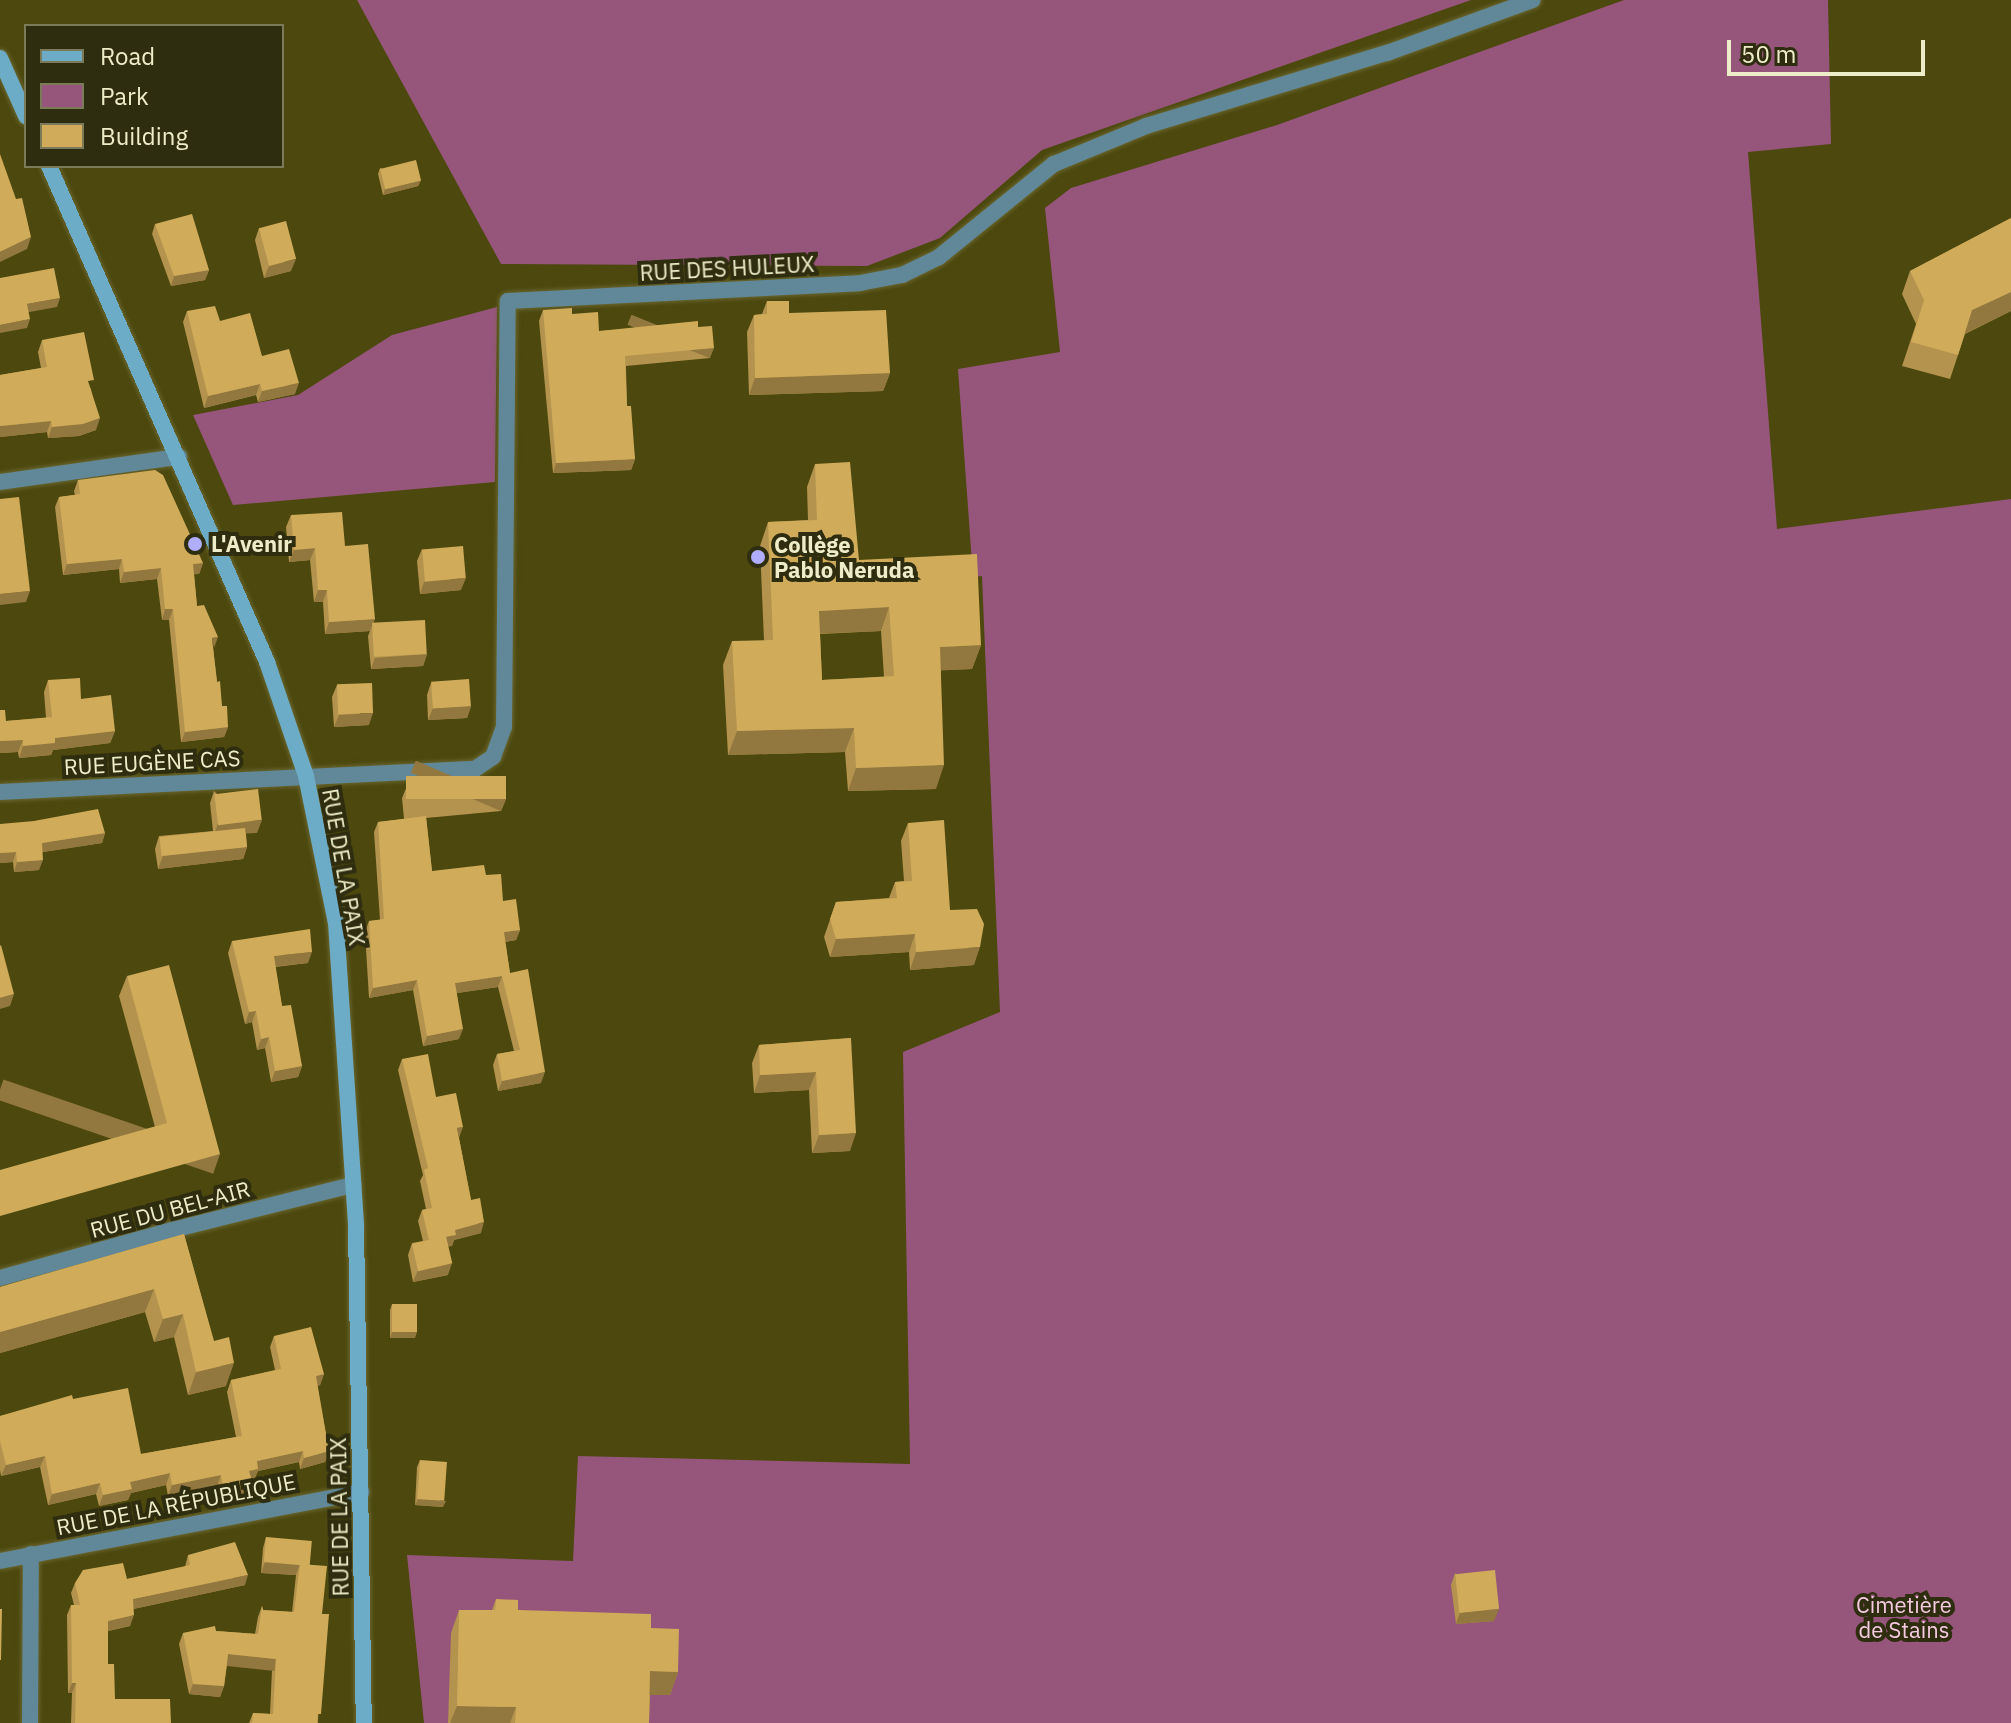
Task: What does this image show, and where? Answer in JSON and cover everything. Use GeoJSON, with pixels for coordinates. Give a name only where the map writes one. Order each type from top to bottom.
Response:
{"type":"FeatureCollection","features":[{"type":"Feature","properties":{"kind":"street","name":"RUE DES HULEUX"},"geometry":{"type":"LineString","coordinates":[[306,776],[475,769],[493,757],[504,727],[508,301],[860,283],[902,275],[939,257],[1054,164],[1146,126],[1387,53],[1533,0]]}},
{"type":"Feature","properties":{"kind":"street"},"geometry":{"type":"LineString","coordinates":[[1,64],[24,112]]}},
{"type":"Feature","properties":{"kind":"street","name":"RUE DE LA PAIX"},"geometry":{"type":"LineString","coordinates":[[50,168],[267,662],[306,776],[336,923],[353,1185],[364,1723]]}},
{"type":"Feature","properties":{"kind":"street"},"geometry":{"type":"LineString","coordinates":[[0,482],[179,457]]}},
{"type":"Feature","properties":{"kind":"street","name":"RUE EUGÈNE CAS"},"geometry":{"type":"LineString","coordinates":[[0,792],[306,776]]}},
{"type":"Feature","properties":{"kind":"street","name":"RUE DU BEL-AIR"},"geometry":{"type":"LineString","coordinates":[[0,1278],[353,1185]]}},
{"type":"Feature","properties":{"kind":"street","name":"RUE DE LA RÉPUBLIQUE"},"geometry":{"type":"LineString","coordinates":[[0,1561],[361,1492]]}},
{"type":"Feature","properties":{"kind":"street"},"geometry":{"type":"LineString","coordinates":[[30,1723],[31,1554]]}},
{"type":"Feature","properties":{"kind":"green space"},"geometry":{"type":"Polygon","coordinates":[[[357,0],[1471,0],[1042,150],[940,238],[867,266],[501,264],[357,0]]]}},
{"type":"Feature","properties":{"kind":"green space","name":"Cimetière de Stains"},"geometry":{"type":"Polygon","coordinates":[[[1624,0],[1828,0],[1831,144],[1748,152],[1777,529],[2011,499],[2011,1723],[424,1723],[407,1555],[573,1561],[578,1456],[910,1464],[903,1052],[1000,1012],[982,576],[973,577],[958,369],[1060,352],[1045,208],[1071,188],[1277,125],[1624,0]]]}},
{"type":"Feature","properties":{"kind":"green space"},"geometry":{"type":"Polygon","coordinates":[[[497,307],[495,482],[233,505],[193,415],[298,395],[392,335],[497,307]]]}},
{"type":"Feature","properties":{"kind":"building"},"geometry":{"type":"Polygon","coordinates":[[[0,154],[16,199],[22,198],[31,237],[0,252],[0,154]]]}},
{"type":"Feature","properties":{"kind":"building"},"geometry":{"type":"Polygon","coordinates":[[[416,160],[421,180],[385,189],[380,169],[416,160]]]}},
{"type":"Feature","properties":{"kind":"building"},"geometry":{"type":"Polygon","coordinates":[[[192,214],[209,270],[174,276],[155,224],[192,214]]]}},
{"type":"Feature","properties":{"kind":"building"},"geometry":{"type":"Polygon","coordinates":[[[2011,218],[2011,292],[1972,310],[1958,355],[1911,342],[1924,300],[1910,271],[2011,218]]]}},
{"type":"Feature","properties":{"kind":"building"},"geometry":{"type":"Polygon","coordinates":[[[286,221],[296,259],[269,266],[259,228],[286,221]]]}},
{"type":"Feature","properties":{"kind":"building"},"geometry":{"type":"Polygon","coordinates":[[[54,268],[60,298],[27,304],[30,319],[0,325],[0,278],[54,268]]]}},
{"type":"Feature","properties":{"kind":"building"},"geometry":{"type":"Polygon","coordinates":[[[767,301],[789,301],[789,313],[886,310],[890,373],[755,378],[754,315],[767,314],[767,301]]]}},
{"type":"Feature","properties":{"kind":"building"},"geometry":{"type":"Polygon","coordinates":[[[215,306],[220,321],[250,313],[262,356],[289,349],[299,383],[262,391],[260,384],[208,396],[187,311],[215,306]]]}},
{"type":"Feature","properties":{"kind":"building"},"geometry":{"type":"Polygon","coordinates":[[[572,308],[572,314],[598,312],[599,331],[698,321],[698,327],[712,326],[714,348],[625,356],[627,406],[631,406],[635,459],[556,463],[543,310],[572,308]]]}},
{"type":"Feature","properties":{"kind":"building"},"geometry":{"type":"Polygon","coordinates":[[[84,332],[94,380],[88,381],[100,418],[83,424],[52,427],[51,421],[0,426],[0,375],[47,367],[42,340],[84,332]]]}},
{"type":"Feature","properties":{"kind":"building"},"geometry":{"type":"Polygon","coordinates":[[[850,462],[859,560],[977,554],[981,645],[940,647],[944,765],[856,768],[854,728],[737,731],[732,641],[773,640],[768,522],[817,520],[815,464],[850,462]],[[889,607],[819,611],[822,680],[894,676],[889,607]]]}},
{"type":"Feature","properties":{"kind":"building"},"geometry":{"type":"Polygon","coordinates":[[[155,470],[163,475],[203,563],[193,564],[197,606],[204,605],[218,637],[212,638],[217,682],[220,681],[222,706],[227,706],[228,727],[185,732],[173,609],[165,609],[161,568],[124,572],[122,559],[67,564],[59,497],[80,494],[78,480],[155,470]]]}},
{"type":"Feature","properties":{"kind":"building"},"geometry":{"type":"Polygon","coordinates":[[[19,497],[30,591],[0,594],[0,499],[19,497]]]}},
{"type":"Feature","properties":{"kind":"building"},"geometry":{"type":"Polygon","coordinates":[[[342,512],[345,546],[368,544],[375,619],[329,622],[327,590],[318,590],[315,548],[294,550],[291,515],[342,512]]]}},
{"type":"Feature","properties":{"kind":"building"},"geometry":{"type":"Polygon","coordinates":[[[463,546],[466,578],[425,581],[422,550],[463,546]]]}},
{"type":"Feature","properties":{"kind":"building"},"geometry":{"type":"Polygon","coordinates":[[[425,620],[427,654],[374,657],[372,623],[425,620]]]}},
{"type":"Feature","properties":{"kind":"building"},"geometry":{"type":"Polygon","coordinates":[[[80,678],[81,699],[111,695],[115,731],[55,738],[55,743],[23,746],[23,740],[0,741],[0,710],[5,710],[6,721],[52,717],[48,680],[80,678]]]}},
{"type":"Feature","properties":{"kind":"building"},"geometry":{"type":"Polygon","coordinates":[[[469,679],[471,706],[433,709],[431,682],[469,679]]]}},
{"type":"Feature","properties":{"kind":"building"},"geometry":{"type":"Polygon","coordinates":[[[372,683],[373,713],[338,714],[337,684],[372,683]]]}},
{"type":"Feature","properties":{"kind":"building"},"geometry":{"type":"Polygon","coordinates":[[[406,776],[506,776],[506,799],[406,799],[406,776]]]}},
{"type":"Feature","properties":{"kind":"building"},"geometry":{"type":"Polygon","coordinates":[[[258,789],[262,820],[218,825],[214,794],[258,789]]]}},
{"type":"Feature","properties":{"kind":"building"},"geometry":{"type":"Polygon","coordinates":[[[98,809],[105,833],[42,843],[43,860],[17,862],[16,852],[0,853],[0,824],[98,809]]]}},
{"type":"Feature","properties":{"kind":"building"},"geometry":{"type":"Polygon","coordinates":[[[426,816],[432,871],[484,865],[486,875],[501,874],[503,901],[516,899],[520,930],[504,932],[510,973],[528,969],[545,1072],[502,1081],[497,1054],[520,1050],[502,976],[455,983],[463,1029],[427,1036],[417,980],[373,988],[369,921],[384,919],[378,822],[426,816]]]}},
{"type":"Feature","properties":{"kind":"building"},"geometry":{"type":"Polygon","coordinates":[[[944,820],[950,910],[977,909],[984,924],[980,947],[916,952],[915,934],[836,939],[830,919],[836,902],[897,898],[895,882],[912,881],[908,823],[944,820]]]}},
{"type":"Feature","properties":{"kind":"building"},"geometry":{"type":"Polygon","coordinates":[[[245,828],[247,847],[161,856],[159,837],[245,828]]]}},
{"type":"Feature","properties":{"kind":"building"},"geometry":{"type":"Polygon","coordinates":[[[310,929],[312,952],[274,956],[282,1006],[291,1005],[302,1066],[275,1071],[269,1037],[261,1039],[256,1011],[249,1012],[232,941],[310,929]]]}},
{"type":"Feature","properties":{"kind":"building"},"geometry":{"type":"Polygon","coordinates":[[[0,946],[14,994],[0,998],[0,946]]]}},
{"type":"Feature","properties":{"kind":"building"},"geometry":{"type":"Polygon","coordinates":[[[169,965],[220,1154],[0,1216],[0,1170],[167,1123],[127,976],[169,965]]]}},
{"type":"Feature","properties":{"kind":"building"},"geometry":{"type":"Polygon","coordinates":[[[851,1038],[856,1133],[819,1135],[816,1072],[760,1075],[759,1045],[851,1038]]]}},
{"type":"Feature","properties":{"kind":"building"},"geometry":{"type":"Polygon","coordinates":[[[428,1054],[436,1097],[456,1093],[463,1127],[457,1128],[471,1200],[480,1198],[484,1222],[455,1230],[456,1235],[429,1240],[422,1210],[432,1208],[424,1170],[428,1168],[402,1059],[428,1054]]]}},
{"type":"Feature","properties":{"kind":"building"},"geometry":{"type":"Polygon","coordinates":[[[184,1234],[214,1341],[229,1337],[234,1363],[196,1372],[183,1314],[163,1319],[154,1289],[0,1332],[0,1287],[184,1234]]]}},
{"type":"Feature","properties":{"kind":"building"},"geometry":{"type":"Polygon","coordinates":[[[446,1236],[452,1263],[418,1271],[412,1244],[446,1236]]]}},
{"type":"Feature","properties":{"kind":"building"},"geometry":{"type":"Polygon","coordinates":[[[392,1304],[417,1304],[417,1332],[392,1332],[392,1304]]]}},
{"type":"Feature","properties":{"kind":"building"},"geometry":{"type":"Polygon","coordinates":[[[311,1327],[324,1374],[316,1376],[329,1451],[304,1458],[303,1451],[257,1461],[258,1469],[249,1471],[252,1481],[223,1487],[221,1475],[172,1485],[170,1473],[130,1482],[132,1489],[103,1495],[100,1483],[52,1494],[45,1456],[6,1465],[0,1441],[0,1416],[72,1395],[73,1399],[128,1388],[141,1454],[242,1436],[231,1380],[281,1369],[274,1336],[311,1327]]]}},
{"type":"Feature","properties":{"kind":"building"},"geometry":{"type":"Polygon","coordinates":[[[420,1460],[447,1462],[444,1501],[417,1499],[420,1460]]]}},
{"type":"Feature","properties":{"kind":"building"},"geometry":{"type":"Polygon","coordinates":[[[266,1537],[312,1541],[310,1566],[264,1562],[266,1537]]]}},
{"type":"Feature","properties":{"kind":"building"},"geometry":{"type":"Polygon","coordinates":[[[235,1542],[248,1575],[133,1599],[134,1615],[108,1621],[108,1664],[114,1664],[115,1699],[170,1699],[171,1723],[75,1723],[71,1605],[80,1605],[75,1583],[83,1570],[123,1563],[127,1579],[190,1565],[188,1555],[235,1542]]]}},
{"type":"Feature","properties":{"kind":"building"},"geometry":{"type":"Polygon","coordinates":[[[300,1564],[327,1566],[322,1614],[329,1614],[321,1714],[318,1714],[317,1723],[252,1723],[253,1713],[273,1714],[276,1659],[228,1654],[224,1686],[193,1684],[183,1633],[215,1626],[216,1631],[258,1634],[262,1606],[263,1610],[294,1612],[300,1564]]]}},
{"type":"Feature","properties":{"kind":"building"},"geometry":{"type":"Polygon","coordinates":[[[1495,1570],[1499,1609],[1459,1613],[1455,1574],[1495,1570]]]}},
{"type":"Feature","properties":{"kind":"building"},"geometry":{"type":"Polygon","coordinates":[[[496,1599],[518,1600],[518,1610],[651,1614],[651,1628],[679,1629],[678,1672],[650,1671],[649,1723],[515,1723],[516,1707],[457,1706],[459,1610],[495,1610],[496,1599]]]}},
{"type":"Feature","properties":{"kind":"building"},"geometry":{"type":"Polygon","coordinates":[[[2,1609],[1,1660],[0,1660],[2,1609]]]}},
{"type":"Feature","properties":{"kind":"place","name":"L'Avenir"},"geometry":{"type":"Point","coordinates":[195,544]}},
{"type":"Feature","properties":{"kind":"place","name":"Collège Pablo Neruda"},"geometry":{"type":"Point","coordinates":[758,557]}}]}
